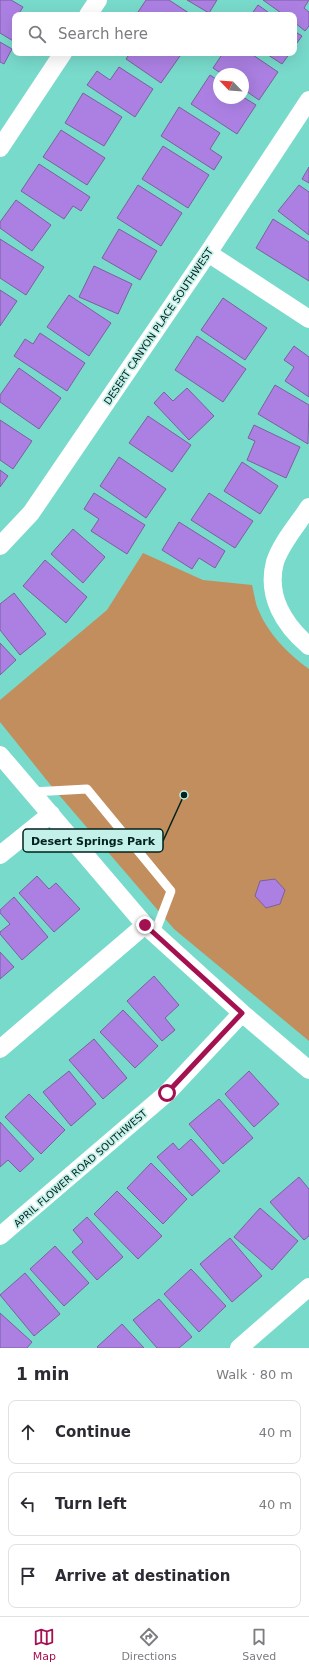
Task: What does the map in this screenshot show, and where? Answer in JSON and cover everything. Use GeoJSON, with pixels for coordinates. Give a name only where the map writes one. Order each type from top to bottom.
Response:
{"type":"FeatureCollection","features":[{"type":"Feature","properties":{"kind":"street"},"geometry":{"type":"LineString","coordinates":[[90,12],[98,0]]}},
{"type":"Feature","properties":{"kind":"street"},"geometry":{"type":"LineString","coordinates":[[0,148],[61,56]]}},
{"type":"Feature","properties":{"kind":"street","name":"DESERT CANYON PLACE SOUTHWEST"},"geometry":{"type":"LineString","coordinates":[[0,546],[31,513],[208,253],[309,100]]}},
{"type":"Feature","properties":{"kind":"street"},"geometry":{"type":"LineString","coordinates":[[208,253],[309,319]]}},
{"type":"Feature","properties":{"kind":"street"},"geometry":{"type":"LineString","coordinates":[[309,507],[275,562],[273,583],[275,601],[283,619],[296,635],[309,646]]}},
{"type":"Feature","properties":{"kind":"street"},"geometry":{"type":"LineString","coordinates":[[0,755],[150,929],[242,1013],[309,1070]]}},
{"type":"Feature","properties":{"kind":"street"},"geometry":{"type":"LineString","coordinates":[[0,855],[51,814]]}},
{"type":"Feature","properties":{"kind":"street"},"geometry":{"type":"LineString","coordinates":[[0,1049],[150,929]]}},
{"type":"Feature","properties":{"kind":"street","name":"APRIL FLOWER ROAD SOUTHWEST"},"geometry":{"type":"LineString","coordinates":[[0,1236],[167,1093],[242,1013]]}},
{"type":"Feature","properties":{"kind":"street"},"geometry":{"type":"LineString","coordinates":[[239,1348],[309,1287]]}},
{"type":"Feature","properties":{"kind":"lane"},"geometry":{"type":"LineString","coordinates":[[32,792],[87,789],[171,891],[150,929]]}},
{"type":"Feature","properties":{"kind":"shaded area"},"geometry":{"type":"Polygon","coordinates":[[[143,553],[203,580],[252,585],[257,606],[267,627],[286,650],[309,669],[309,1041],[174,929],[53,788],[0,722],[0,700],[107,610],[143,553]]]}},
{"type":"Feature","properties":{"kind":"building"},"geometry":{"type":"Polygon","coordinates":[[[0,0],[11,0],[23,7],[20,12],[12,12],[12,40],[0,33],[0,0]]]}},
{"type":"Feature","properties":{"kind":"building"},"geometry":{"type":"Polygon","coordinates":[[[146,0],[169,0],[187,12],[138,12],[146,0]]]}},
{"type":"Feature","properties":{"kind":"building"},"geometry":{"type":"Polygon","coordinates":[[[187,0],[217,0],[210,12],[187,0]]]}},
{"type":"Feature","properties":{"kind":"building"},"geometry":{"type":"Polygon","coordinates":[[[263,0],[309,0],[304,8],[309,12],[309,26],[305,31],[297,24],[297,12],[280,12],[263,0]]]}},
{"type":"Feature","properties":{"kind":"building"},"geometry":{"type":"Polygon","coordinates":[[[258,5],[268,12],[253,12],[258,5]]]}},
{"type":"Feature","properties":{"kind":"building"},"geometry":{"type":"Polygon","coordinates":[[[297,33],[302,36],[297,43],[297,33]]]}},
{"type":"Feature","properties":{"kind":"building"},"geometry":{"type":"Polygon","coordinates":[[[0,42],[12,49],[4,64],[0,62],[0,42]]]}},
{"type":"Feature","properties":{"kind":"building"},"geometry":{"type":"Polygon","coordinates":[[[128,56],[180,56],[161,83],[126,59],[128,56]]]}},
{"type":"Feature","properties":{"kind":"building"},"geometry":{"type":"Polygon","coordinates":[[[221,56],[254,56],[278,72],[259,100],[249,93],[249,68],[213,68],[221,56]]]}},
{"type":"Feature","properties":{"kind":"building"},"geometry":{"type":"Polygon","coordinates":[[[270,56],[288,56],[282,64],[270,56]]]}},
{"type":"Feature","properties":{"kind":"building"},"geometry":{"type":"Polygon","coordinates":[[[119,67],[153,89],[135,117],[87,85],[97,71],[110,80],[119,67]]]}},
{"type":"Feature","properties":{"kind":"building"},"geometry":{"type":"Polygon","coordinates":[[[210,75],[213,77],[213,104],[249,104],[249,101],[256,105],[237,134],[191,104],[210,75]]]}},
{"type":"Feature","properties":{"kind":"building"},"geometry":{"type":"Polygon","coordinates":[[[83,93],[122,117],[104,146],[65,123],[83,93]]]}},
{"type":"Feature","properties":{"kind":"building"},"geometry":{"type":"Polygon","coordinates":[[[179,107],[220,133],[210,149],[222,157],[214,170],[161,136],[179,107]]]}},
{"type":"Feature","properties":{"kind":"building"},"geometry":{"type":"Polygon","coordinates":[[[61,130],[105,158],[87,185],[43,157],[61,130]]]}},
{"type":"Feature","properties":{"kind":"building"},"geometry":{"type":"Polygon","coordinates":[[[163,146],[209,175],[188,208],[142,179],[163,146]]]}},
{"type":"Feature","properties":{"kind":"building"},"geometry":{"type":"Polygon","coordinates":[[[39,164],[90,197],[81,211],[73,206],[64,219],[21,191],[39,164]]]}},
{"type":"Feature","properties":{"kind":"building"},"geometry":{"type":"Polygon","coordinates":[[[309,167],[309,183],[302,179],[309,167]]]}},
{"type":"Feature","properties":{"kind":"building"},"geometry":{"type":"Polygon","coordinates":[[[138,185],[182,213],[161,246],[117,218],[138,185]]]}},
{"type":"Feature","properties":{"kind":"building"},"geometry":{"type":"Polygon","coordinates":[[[299,185],[309,192],[309,235],[278,211],[299,185]]]}},
{"type":"Feature","properties":{"kind":"building"},"geometry":{"type":"Polygon","coordinates":[[[16,200],[51,225],[32,251],[0,228],[0,222],[16,200]]]}},
{"type":"Feature","properties":{"kind":"building"},"geometry":{"type":"Polygon","coordinates":[[[273,219],[309,242],[309,281],[256,248],[273,219]]]}},
{"type":"Feature","properties":{"kind":"building"},"geometry":{"type":"Polygon","coordinates":[[[119,229],[157,251],[140,280],[102,258],[119,229]]]}},
{"type":"Feature","properties":{"kind":"building"},"geometry":{"type":"Polygon","coordinates":[[[0,239],[44,267],[26,295],[0,278],[0,239]]]}},
{"type":"Feature","properties":{"kind":"building"},"geometry":{"type":"Polygon","coordinates":[[[94,266],[132,284],[118,314],[79,297],[94,266]]]}},
{"type":"Feature","properties":{"kind":"building"},"geometry":{"type":"Polygon","coordinates":[[[0,290],[17,301],[0,326],[0,290]]]}},
{"type":"Feature","properties":{"kind":"building"},"geometry":{"type":"Polygon","coordinates":[[[69,295],[111,323],[89,356],[47,327],[69,295]]]}},
{"type":"Feature","properties":{"kind":"building"},"geometry":{"type":"Polygon","coordinates":[[[223,298],[267,328],[245,360],[201,330],[223,298]]]}},
{"type":"Feature","properties":{"kind":"building"},"geometry":{"type":"Polygon","coordinates":[[[40,333],[85,363],[67,391],[14,356],[25,339],[33,344],[40,333]]]}},
{"type":"Feature","properties":{"kind":"building"},"geometry":{"type":"Polygon","coordinates":[[[197,336],[246,369],[223,402],[175,370],[197,336]]]}},
{"type":"Feature","properties":{"kind":"building"},"geometry":{"type":"Polygon","coordinates":[[[294,346],[309,357],[309,397],[285,381],[294,367],[284,360],[294,346]]]}},
{"type":"Feature","properties":{"kind":"building"},"geometry":{"type":"Polygon","coordinates":[[[19,368],[61,398],[39,429],[0,402],[0,395],[19,368]]]}},
{"type":"Feature","properties":{"kind":"building"},"geometry":{"type":"Polygon","coordinates":[[[275,385],[309,405],[308,444],[258,414],[275,385]]]}},
{"type":"Feature","properties":{"kind":"building"},"geometry":{"type":"Polygon","coordinates":[[[187,388],[214,416],[189,440],[154,403],[164,392],[173,401],[187,388]]]}},
{"type":"Feature","properties":{"kind":"building"},"geometry":{"type":"Polygon","coordinates":[[[148,416],[191,445],[172,472],[129,443],[148,416]]]}},
{"type":"Feature","properties":{"kind":"building"},"geometry":{"type":"Polygon","coordinates":[[[0,420],[32,441],[13,469],[0,460],[0,420]]]}},
{"type":"Feature","properties":{"kind":"building"},"geometry":{"type":"Polygon","coordinates":[[[254,425],[300,447],[286,478],[247,460],[255,441],[248,438],[254,425]]]}},
{"type":"Feature","properties":{"kind":"building"},"geometry":{"type":"Polygon","coordinates":[[[119,457],[166,489],[146,518],[100,486],[119,457]]]}},
{"type":"Feature","properties":{"kind":"building"},"geometry":{"type":"Polygon","coordinates":[[[242,462],[278,486],[260,514],[224,491],[242,462]]]}},
{"type":"Feature","properties":{"kind":"building"},"geometry":{"type":"Polygon","coordinates":[[[0,470],[8,476],[0,487],[0,470]]]}},
{"type":"Feature","properties":{"kind":"building"},"geometry":{"type":"Polygon","coordinates":[[[94,493],[145,525],[127,554],[91,531],[99,519],[84,509],[94,493]]]}},
{"type":"Feature","properties":{"kind":"building"},"geometry":{"type":"Polygon","coordinates":[[[209,493],[253,521],[235,548],[191,520],[209,493]]]}},
{"type":"Feature","properties":{"kind":"building"},"geometry":{"type":"Polygon","coordinates":[[[179,522],[225,551],[215,568],[199,558],[192,569],[162,550],[179,522]]]}},
{"type":"Feature","properties":{"kind":"building"},"geometry":{"type":"Polygon","coordinates":[[[73,529],[105,557],[83,583],[51,554],[73,529]]]}},
{"type":"Feature","properties":{"kind":"building"},"geometry":{"type":"Polygon","coordinates":[[[45,560],[87,597],[66,623],[23,586],[45,560]]]}},
{"type":"Feature","properties":{"kind":"building"},"geometry":{"type":"Polygon","coordinates":[[[14,593],[46,634],[20,655],[0,630],[0,604],[14,593]]]}},
{"type":"Feature","properties":{"kind":"building"},"geometry":{"type":"Polygon","coordinates":[[[0,643],[16,660],[0,675],[0,643]]]}},
{"type":"Feature","properties":{"kind":"building"},"geometry":{"type":"Polygon","coordinates":[[[37,876],[49,889],[56,883],[80,909],[54,932],[19,893],[37,876]]]}},
{"type":"Feature","properties":{"kind":"building"},"geometry":{"type":"Polygon","coordinates":[[[275,879],[285,890],[280,904],[266,908],[255,896],[260,881],[275,879]]]}},
{"type":"Feature","properties":{"kind":"building"},"geometry":{"type":"Polygon","coordinates":[[[14,897],[48,937],[22,960],[0,934],[0,932],[10,924],[0,913],[0,910],[14,897]]]}},
{"type":"Feature","properties":{"kind":"building"},"geometry":{"type":"Polygon","coordinates":[[[0,952],[14,967],[0,979],[0,952]]]}},
{"type":"Feature","properties":{"kind":"building"},"geometry":{"type":"Polygon","coordinates":[[[154,976],[179,1005],[165,1018],[175,1030],[162,1041],[127,1001],[154,976]]]}},
{"type":"Feature","properties":{"kind":"building"},"geometry":{"type":"Polygon","coordinates":[[[123,1010],[158,1046],[135,1068],[100,1032],[123,1010]]]}},
{"type":"Feature","properties":{"kind":"building"},"geometry":{"type":"Polygon","coordinates":[[[94,1039],[127,1078],[103,1099],[69,1060],[94,1039]]]}},
{"type":"Feature","properties":{"kind":"building"},"geometry":{"type":"Polygon","coordinates":[[[69,1071],[96,1104],[71,1126],[43,1092],[69,1071]]]}},
{"type":"Feature","properties":{"kind":"building"},"geometry":{"type":"Polygon","coordinates":[[[249,1071],[279,1104],[254,1127],[225,1094],[249,1071]]]}},
{"type":"Feature","properties":{"kind":"building"},"geometry":{"type":"Polygon","coordinates":[[[29,1094],[65,1130],[41,1154],[5,1117],[29,1094]]]}},
{"type":"Feature","properties":{"kind":"building"},"geometry":{"type":"Polygon","coordinates":[[[219,1099],[253,1138],[223,1164],[189,1124],[219,1099]]]}},
{"type":"Feature","properties":{"kind":"building"},"geometry":{"type":"Polygon","coordinates":[[[0,1122],[34,1159],[20,1172],[8,1160],[0,1167],[0,1122]]]}},
{"type":"Feature","properties":{"kind":"building"},"geometry":{"type":"Polygon","coordinates":[[[191,1139],[220,1171],[192,1196],[157,1157],[173,1143],[179,1150],[191,1139]]]}},
{"type":"Feature","properties":{"kind":"building"},"geometry":{"type":"Polygon","coordinates":[[[151,1163],[187,1199],[163,1224],[127,1188],[151,1163]]]}},
{"type":"Feature","properties":{"kind":"building"},"geometry":{"type":"Polygon","coordinates":[[[299,1177],[309,1189],[309,1236],[304,1240],[270,1202],[299,1177]]]}},
{"type":"Feature","properties":{"kind":"building"},"geometry":{"type":"Polygon","coordinates":[[[117,1191],[162,1236],[138,1259],[94,1214],[117,1191]]]}},
{"type":"Feature","properties":{"kind":"building"},"geometry":{"type":"Polygon","coordinates":[[[260,1208],[298,1241],[272,1270],[234,1237],[260,1208]]]}},
{"type":"Feature","properties":{"kind":"building"},"geometry":{"type":"Polygon","coordinates":[[[87,1217],[123,1257],[97,1280],[72,1252],[83,1242],[73,1230],[87,1217]]]}},
{"type":"Feature","properties":{"kind":"building"},"geometry":{"type":"Polygon","coordinates":[[[230,1238],[262,1276],[232,1302],[200,1264],[230,1238]]]}},
{"type":"Feature","properties":{"kind":"building"},"geometry":{"type":"Polygon","coordinates":[[[55,1246],[89,1283],[64,1306],[30,1269],[55,1246]]]}},
{"type":"Feature","properties":{"kind":"building"},"geometry":{"type":"Polygon","coordinates":[[[191,1269],[226,1306],[199,1332],[164,1294],[191,1269]]]}},
{"type":"Feature","properties":{"kind":"building"},"geometry":{"type":"Polygon","coordinates":[[[25,1273],[60,1314],[34,1336],[0,1295],[25,1273]]]}},
{"type":"Feature","properties":{"kind":"building"},"geometry":{"type":"Polygon","coordinates":[[[159,1299],[192,1337],[179,1348],[157,1348],[133,1320],[159,1299]]]}},
{"type":"Feature","properties":{"kind":"building"},"geometry":{"type":"Polygon","coordinates":[[[0,1313],[32,1342],[27,1348],[0,1348],[0,1313]]]}},
{"type":"Feature","properties":{"kind":"building"},"geometry":{"type":"Polygon","coordinates":[[[122,1324],[144,1348],[97,1347],[122,1324]]]}},
{"type":"Feature","properties":{"kind":"place","name":"Desert Springs Park"},"geometry":{"type":"Point","coordinates":[184,795]}},
{"type":"Feature","properties":{"kind":"route"},"geometry":{"type":"LineString","coordinates":[[145,925],[242,1013],[167,1093]]}}]}
